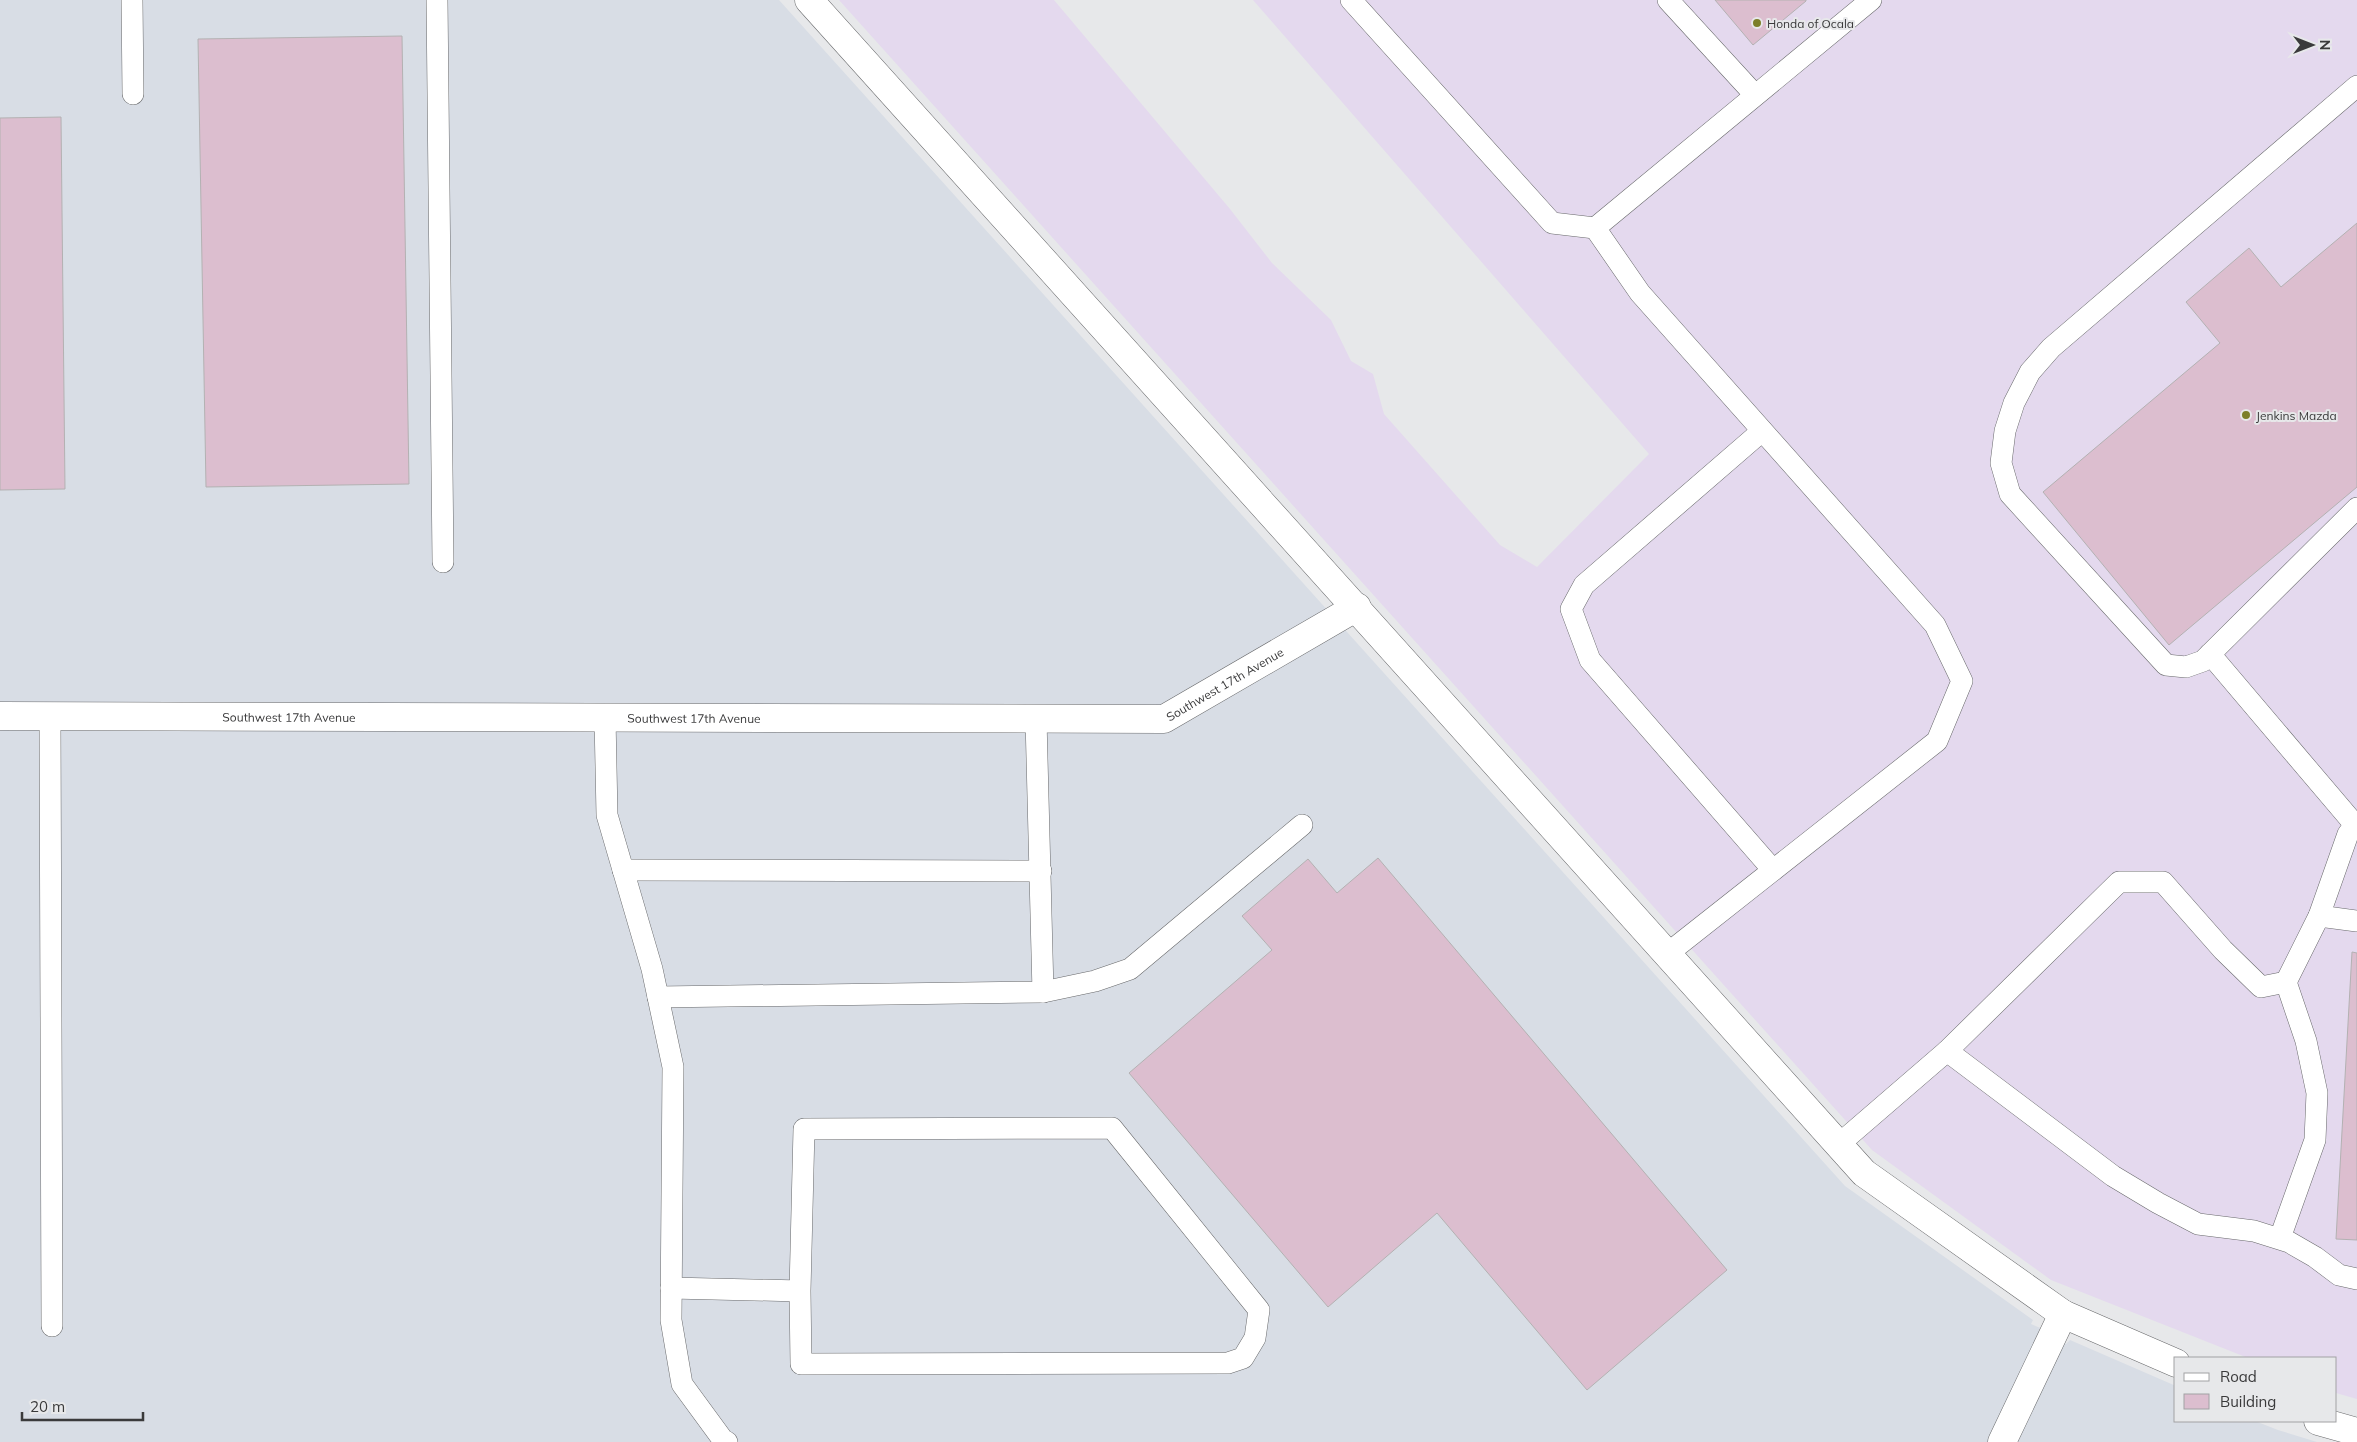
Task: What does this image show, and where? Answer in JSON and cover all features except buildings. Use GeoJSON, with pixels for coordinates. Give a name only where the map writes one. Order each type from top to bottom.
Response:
{"type":"FeatureCollection","features":[{"type":"Feature","properties":{"kind":"main road"},"geometry":{"type":"LineString","coordinates":[[809,0],[1357,607],[1864,1173],[2063,1314],[2174,1362]]}},
{"type":"Feature","properties":{"kind":"main road","name":"Southwest 17th Avenue"},"geometry":{"type":"LineString","coordinates":[[0,716],[1164,719],[1357,607]]}},
{"type":"Feature","properties":{"kind":"main road"},"geometry":{"type":"LineString","coordinates":[[2002,1442],[2063,1314]]}},
{"type":"Feature","properties":{"kind":"main road"},"geometry":{"type":"LineString","coordinates":[[2322,1422],[2357,1432]]}},
{"type":"Feature","properties":{"kind":"lane"},"geometry":{"type":"LineString","coordinates":[[132,0],[133,94]]}},
{"type":"Feature","properties":{"kind":"lane"},"geometry":{"type":"LineString","coordinates":[[437,0],[443,562]]}},
{"type":"Feature","properties":{"kind":"lane"},"geometry":{"type":"LineString","coordinates":[[1352,0],[1552,224],[1595,228],[1871,0]]}},
{"type":"Feature","properties":{"kind":"lane"},"geometry":{"type":"LineString","coordinates":[[1668,0],[1755,96]]}},
{"type":"Feature","properties":{"kind":"lane"},"geometry":{"type":"LineString","coordinates":[[2356,88],[2051,348],[2030,372],[2014,403],[2005,431],[2001,463],[2010,494],[2166,666],[2186,667],[2202,661],[2357,508]]}},
{"type":"Feature","properties":{"kind":"lane"},"geometry":{"type":"LineString","coordinates":[[1595,228],[1640,293],[1935,625],[1962,681],[1937,741],[1666,954]]}},
{"type":"Feature","properties":{"kind":"lane"},"geometry":{"type":"LineString","coordinates":[[1762,431],[1584,586],[1571,609],[1590,660],[1772,870]]}},
{"type":"Feature","properties":{"kind":"lane"},"geometry":{"type":"LineString","coordinates":[[2210,654],[2356,824],[2348,834],[2319,916],[2286,982],[2306,1041],[2317,1093],[2315,1140],[2280,1238]]}},
{"type":"Feature","properties":{"kind":"lane"},"geometry":{"type":"LineString","coordinates":[[50,716],[52,1326]]}},
{"type":"Feature","properties":{"kind":"lane"},"geometry":{"type":"LineString","coordinates":[[604,718],[606,815],[658,997],[673,1067],[671,1320],[682,1384],[723,1440],[727,1442]]}},
{"type":"Feature","properties":{"kind":"lane"},"geometry":{"type":"LineString","coordinates":[[1036,719],[1043,992]]}},
{"type":"Feature","properties":{"kind":"lane"},"geometry":{"type":"LineString","coordinates":[[658,997],[1043,992],[1095,981],[1130,969],[1302,825]]}},
{"type":"Feature","properties":{"kind":"lane"},"geometry":{"type":"LineString","coordinates":[[623,870],[1041,871]]}},
{"type":"Feature","properties":{"kind":"lane"},"geometry":{"type":"LineString","coordinates":[[1838,1145],[1947,1051],[2119,882],[2163,882],[2223,950],[2261,987],[2286,982]]}},
{"type":"Feature","properties":{"kind":"lane"},"geometry":{"type":"LineString","coordinates":[[2319,916],[2357,921]]}},
{"type":"Feature","properties":{"kind":"lane"},"geometry":{"type":"LineString","coordinates":[[1947,1051],[2113,1176],[2158,1203],[2198,1224],[2254,1231],[2280,1238],[2348,1277]]}},
{"type":"Feature","properties":{"kind":"lane"},"geometry":{"type":"LineString","coordinates":[[1112,1128],[1259,1310],[1255,1338],[1243,1358],[1228,1363],[801,1364],[800,1291],[804,1129],[1112,1128]]}},
{"type":"Feature","properties":{"kind":"lane"},"geometry":{"type":"LineString","coordinates":[[671,1288],[800,1291]]}},
{"type":"Feature","properties":{"kind":"shaded area"},"geometry":{"type":"Polygon","coordinates":[[[0,0],[779,0],[1845,1186],[2033,1320],[2031,1324],[2050,1332],[2066,1344],[2070,1340],[2174,1385],[2174,1422],[2258,1422],[2317,1442],[0,1442],[0,0]]]}},
{"type":"Feature","properties":{"kind":"shaded area"},"geometry":{"type":"Polygon","coordinates":[[[839,0],[1054,0],[1230,209],[1272,263],[1331,320],[1351,361],[1373,374],[1384,414],[1500,545],[1537,567],[1649,454],[1253,0],[2357,0],[2357,1399],[2337,1393],[2337,1357],[2245,1357],[2051,1280],[1872,1150],[839,0]]]}},
{"type":"Feature","properties":{"kind":"place","name":"Honda of Ocala"},"geometry":{"type":"Point","coordinates":[1757,23]}},
{"type":"Feature","properties":{"kind":"place","name":"Jenkins Mazda"},"geometry":{"type":"Point","coordinates":[2246,415]}}]}
